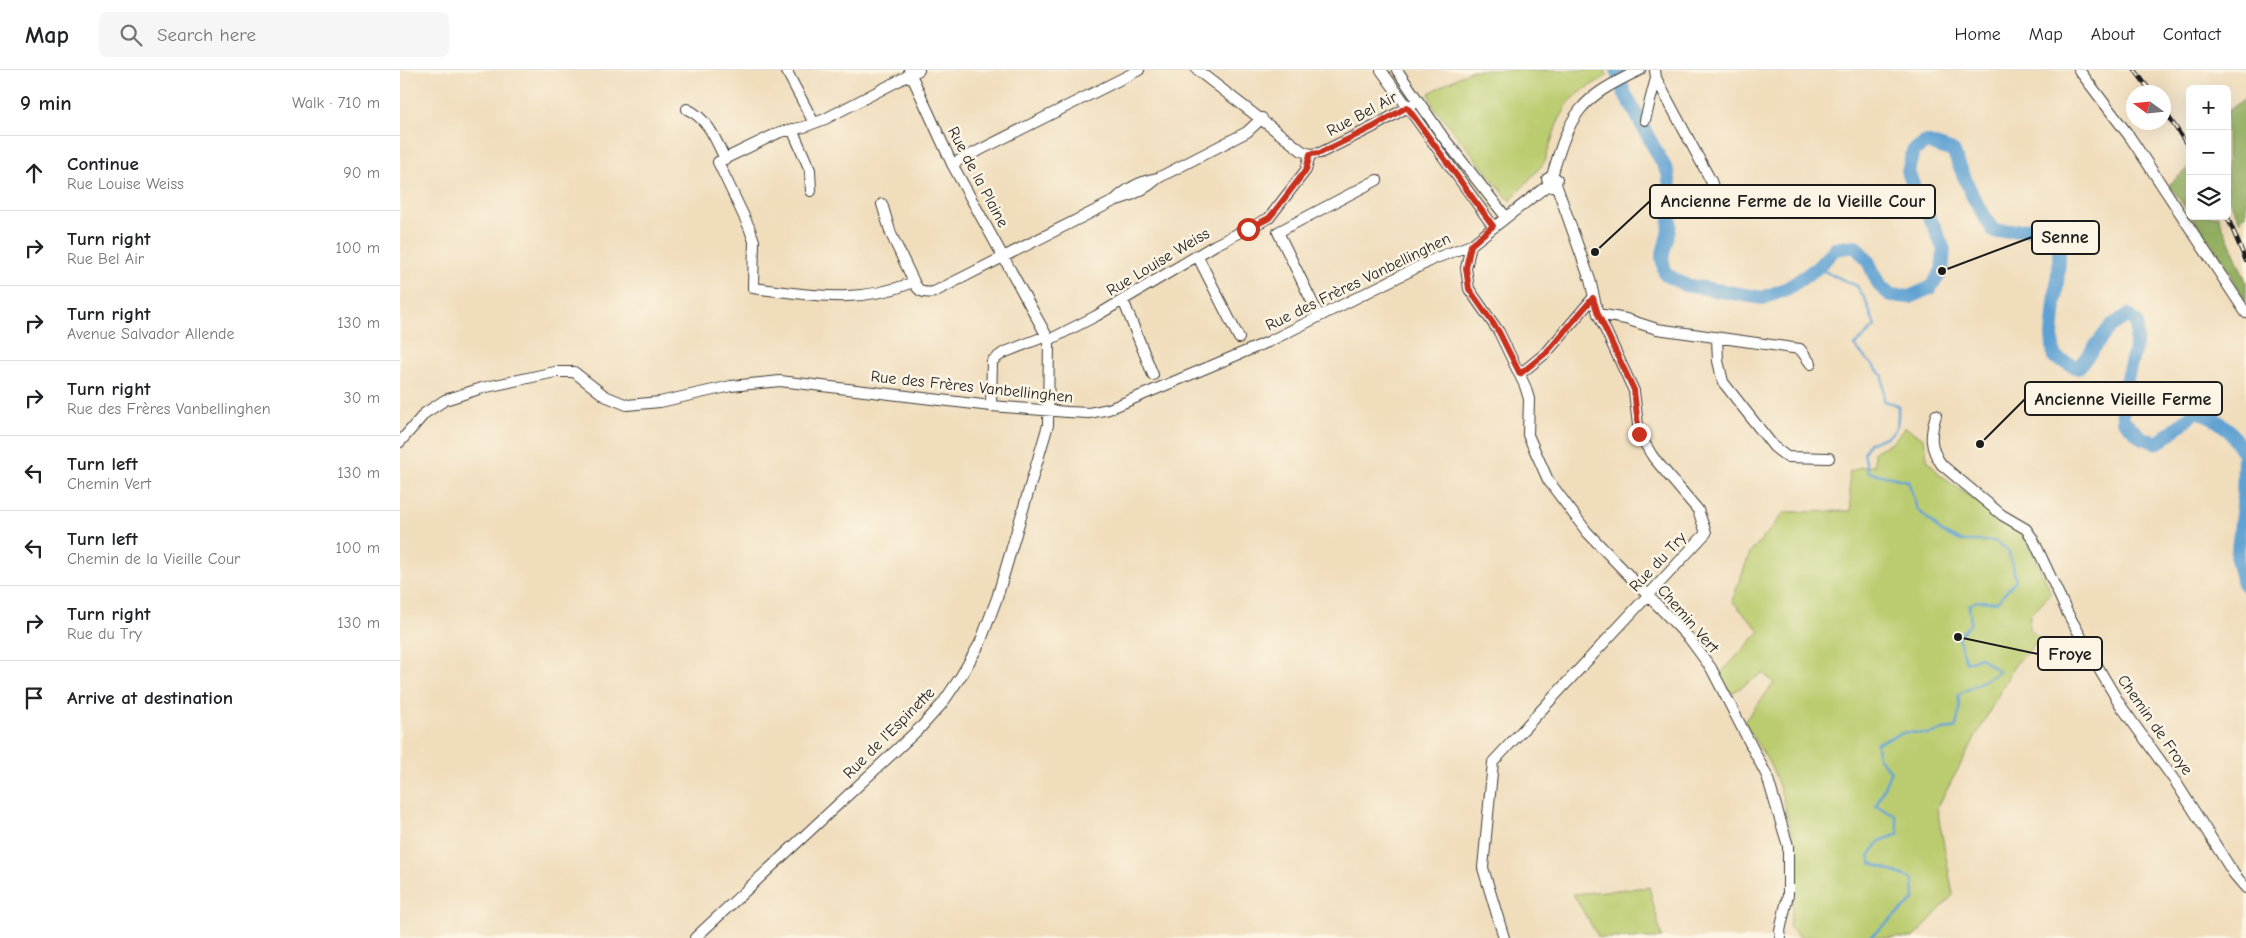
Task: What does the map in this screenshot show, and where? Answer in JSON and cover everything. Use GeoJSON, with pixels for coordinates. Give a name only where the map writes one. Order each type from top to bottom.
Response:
{"type":"FeatureCollection","features":[{"type":"Feature","properties":{"kind":"street"},"geometry":{"type":"LineString","coordinates":[[786,70],[814,124]]}},
{"type":"Feature","properties":{"kind":"street"},"geometry":{"type":"LineString","coordinates":[[952,164],[1139,70]]}},
{"type":"Feature","properties":{"kind":"street"},"geometry":{"type":"LineString","coordinates":[[1197,70],[1262,118],[1302,151],[1310,154]]}},
{"type":"Feature","properties":{"kind":"street"},"geometry":{"type":"LineString","coordinates":[[1381,70],[1493,226]]}},
{"type":"Feature","properties":{"kind":"street"},"geometry":{"type":"LineString","coordinates":[[1397,70],[1443,137],[1506,216]]}},
{"type":"Feature","properties":{"kind":"street"},"geometry":{"type":"LineString","coordinates":[[1552,182],[1562,142],[1574,116],[1589,98],[1640,70]]}},
{"type":"Feature","properties":{"kind":"street"},"geometry":{"type":"LineString","coordinates":[[2079,70],[2130,137],[2246,313]]}},
{"type":"Feature","properties":{"kind":"street"},"geometry":{"type":"LineString","coordinates":[[722,160],[780,132],[814,124],[913,71]]}},
{"type":"Feature","properties":{"kind":"street","name":"Rue de la Plaine"},"geometry":{"type":"LineString","coordinates":[[913,71],[952,164],[1047,338]]}},
{"type":"Feature","properties":{"kind":"street"},"geometry":{"type":"LineString","coordinates":[[1645,120],[1656,74]]}},
{"type":"Feature","properties":{"kind":"street"},"geometry":{"type":"LineString","coordinates":[[1656,74],[1711,181],[1722,212]]}},
{"type":"Feature","properties":{"kind":"street","name":"Rue Bel Air"},"geometry":{"type":"LineString","coordinates":[[1310,154],[1320,153],[1373,127],[1418,100]]}},
{"type":"Feature","properties":{"kind":"street"},"geometry":{"type":"LineString","coordinates":[[687,109],[698,114],[709,126],[749,227],[754,241],[753,288],[831,297],[855,297],[893,290],[914,282]]}},
{"type":"Feature","properties":{"kind":"street"},"geometry":{"type":"LineString","coordinates":[[882,204],[891,234],[914,282],[920,291],[926,294],[934,292],[1114,201],[1123,192],[1143,181],[1158,178],[1247,132],[1262,118]]}},
{"type":"Feature","properties":{"kind":"street"},"geometry":{"type":"LineString","coordinates":[[792,129],[810,170],[811,191]]}},
{"type":"Feature","properties":{"kind":"street","name":"Rue Louise Weiss"},"geometry":{"type":"LineString","coordinates":[[992,406],[992,361],[1003,353],[1047,338],[1123,300],[1198,255],[1269,218],[1306,170],[1310,154]]}},
{"type":"Feature","properties":{"kind":"street"},"geometry":{"type":"LineString","coordinates":[[1320,316],[1278,232],[1377,180]]}},
{"type":"Feature","properties":{"kind":"street","name":"Rue des Frères Vanbellinghen"},"geometry":{"type":"LineString","coordinates":[[400,442],[425,413],[445,400],[482,388],[555,372],[574,372],[605,396],[627,405],[660,402],[732,386],[780,381],[992,406],[1089,413],[1109,408],[1268,342],[1452,251],[1471,245],[1552,182]]}},
{"type":"Feature","properties":{"kind":"street","name":"Rue du Try"},"geometry":{"type":"LineString","coordinates":[[1504,938],[1483,868],[1493,762],[1706,533],[1698,510],[1653,457],[1639,434],[1634,390],[1598,314],[1590,280],[1552,182]]}},
{"type":"Feature","properties":{"kind":"street","name":"Chemin Vert"},"geometry":{"type":"LineString","coordinates":[[1471,245],[1466,268],[1469,289],[1499,332],[1520,374],[1530,399],[1528,435],[1548,480],[1587,532],[1689,638],[1711,668],[1767,776],[1788,846],[1788,895],[1780,931],[1782,938]]}},
{"type":"Feature","properties":{"kind":"street","name":"Chemin Vert"},"geometry":{"type":"LineString","coordinates":[[1452,251],[1466,268]]}},
{"type":"Feature","properties":{"kind":"street"},"geometry":{"type":"LineString","coordinates":[[1198,255],[1239,338]]}},
{"type":"Feature","properties":{"kind":"street"},"geometry":{"type":"LineString","coordinates":[[1520,374],[1547,352],[1593,298]]}},
{"type":"Feature","properties":{"kind":"street"},"geometry":{"type":"LineString","coordinates":[[1123,300],[1153,375]]}},
{"type":"Feature","properties":{"kind":"street"},"geometry":{"type":"LineString","coordinates":[[1598,314],[1626,319],[1657,329],[1800,349],[1811,364]]}},
{"type":"Feature","properties":{"kind":"street","name":"Rue de l'Espinette"},"geometry":{"type":"LineString","coordinates":[[695,938],[922,726],[942,704],[961,676],[980,643],[997,598],[1048,425],[1047,338]]}},
{"type":"Feature","properties":{"kind":"street"},"geometry":{"type":"LineString","coordinates":[[1717,338],[1718,361],[1723,382],[1774,448],[1787,456],[1829,458]]}},
{"type":"Feature","properties":{"kind":"street","name":"Chemin de Froye"},"geometry":{"type":"LineString","coordinates":[[1936,415],[1930,436],[1935,456],[1942,465],[2002,515],[2026,528],[2070,618],[2112,691],[2177,784],[2234,874],[2245,886]]}},
{"type":"Feature","properties":{"kind":"green space"},"geometry":{"type":"Polygon","coordinates":[[[1472,70],[1605,70],[1607,76],[1586,88],[1569,102],[1557,124],[1544,163],[1510,201],[1433,106],[1429,93],[1472,70]]]}},
{"type":"Feature","properties":{"kind":"green space"},"geometry":{"type":"Polygon","coordinates":[[[2246,97],[2246,215],[2240,221],[2231,204],[2231,109],[2246,97]]]}},
{"type":"Feature","properties":{"kind":"green space"},"geometry":{"type":"Polygon","coordinates":[[[1432,133],[1441,138],[1493,210],[1491,213],[1432,133]]]}},
{"type":"Feature","properties":{"kind":"green space"},"geometry":{"type":"Polygon","coordinates":[[[2186,170],[2186,208],[2169,185],[2186,170]]]}},
{"type":"Feature","properties":{"kind":"green space"},"geometry":{"type":"Polygon","coordinates":[[[2194,220],[2220,220],[2246,281],[2246,302],[2222,258],[2194,220]]]}},
{"type":"Feature","properties":{"kind":"green space"},"geometry":{"type":"Polygon","coordinates":[[[1905,427],[1924,439],[1927,459],[1940,475],[2005,523],[2023,533],[2051,593],[2030,615],[2029,628],[2040,639],[2014,666],[1937,808],[1953,895],[1913,938],[1800,937],[1789,927],[1794,891],[1794,871],[1787,813],[1773,771],[1744,722],[1774,683],[1763,673],[1729,695],[1719,675],[1760,631],[1732,601],[1750,553],[1785,512],[1851,511],[1849,472],[1860,467],[1874,466],[1874,452],[1893,442],[1905,427]]]}},
{"type":"Feature","properties":{"kind":"green space"},"geometry":{"type":"Polygon","coordinates":[[[1649,887],[1662,938],[1599,938],[1573,894],[1649,887]]]}},
{"type":"Feature","properties":{"kind":"waterway"},"geometry":{"type":"LineString","coordinates":[[1617,70],[1624,92],[1668,173],[1672,200],[1669,231],[1662,257],[1665,274],[1685,285],[1763,298],[1788,288],[1817,268],[1835,249],[1855,246],[1868,261],[1879,285],[1890,295],[1909,297],[1930,288],[1942,271],[1944,250],[1908,172],[1913,151],[1926,142],[1953,151],[1973,197],[1994,232],[2021,230],[2048,224],[2059,237],[2059,261],[2052,335],[2054,357],[2078,368],[2111,326],[2128,315],[2137,323],[2136,344],[2122,397],[2123,420],[2142,438],[2158,443],[2197,411],[2212,417],[2229,430],[2244,454],[2243,505],[2237,559],[2243,583],[2246,586]]}},
{"type":"Feature","properties":{"kind":"waterway"},"geometry":{"type":"LineString","coordinates":[[1817,268],[1857,286],[1865,299],[1875,326],[1854,346],[1883,376],[1884,401],[1898,405],[1898,422],[1894,432],[1885,438],[1869,443],[1864,453],[1868,472],[1908,481],[1917,509],[1942,532],[1961,541],[1995,541],[2008,550],[2016,580],[1997,602],[1977,601],[1969,605],[1971,623],[1958,637],[1966,663],[1980,657],[1999,672],[1958,695],[1960,709],[1956,727],[1928,734],[1906,732],[1877,743],[1878,758],[1891,771],[1876,806],[1895,815],[1899,834],[1880,841],[1869,856],[1871,863],[1913,879],[1914,900],[1869,938]]}},
{"type":"Feature","properties":{"kind":"railway"},"geometry":{"type":"LineString","coordinates":[[2135,70],[2146,85]]}},
{"type":"Feature","properties":{"kind":"railway"},"geometry":{"type":"LineString","coordinates":[[2171,120],[2186,143]]}},
{"type":"Feature","properties":{"kind":"railway"},"geometry":{"type":"LineString","coordinates":[[2229,220],[2246,261]]}},
{"type":"Feature","properties":{"kind":"place","name":"Ancienne Ferme de la Vieille Cour"},"geometry":{"type":"Point","coordinates":[1595,252]}},
{"type":"Feature","properties":{"kind":"place","name":"Senne"},"geometry":{"type":"Point","coordinates":[1942,271]}},
{"type":"Feature","properties":{"kind":"place","name":"Ancienne Vieille Ferme"},"geometry":{"type":"Point","coordinates":[1980,444]}},
{"type":"Feature","properties":{"kind":"place","name":"Froye"},"geometry":{"type":"Point","coordinates":[1958,637]}},
{"type":"Feature","properties":{"kind":"route"},"geometry":{"type":"LineString","coordinates":[[1248,229],[1269,218],[1274,212],[1306,170],[1310,154],[1320,153],[1373,127],[1407,107],[1493,226],[1471,245],[1466,268],[1469,289],[1499,332],[1520,374],[1547,352],[1593,298],[1598,314],[1634,390],[1639,434]]}}]}
